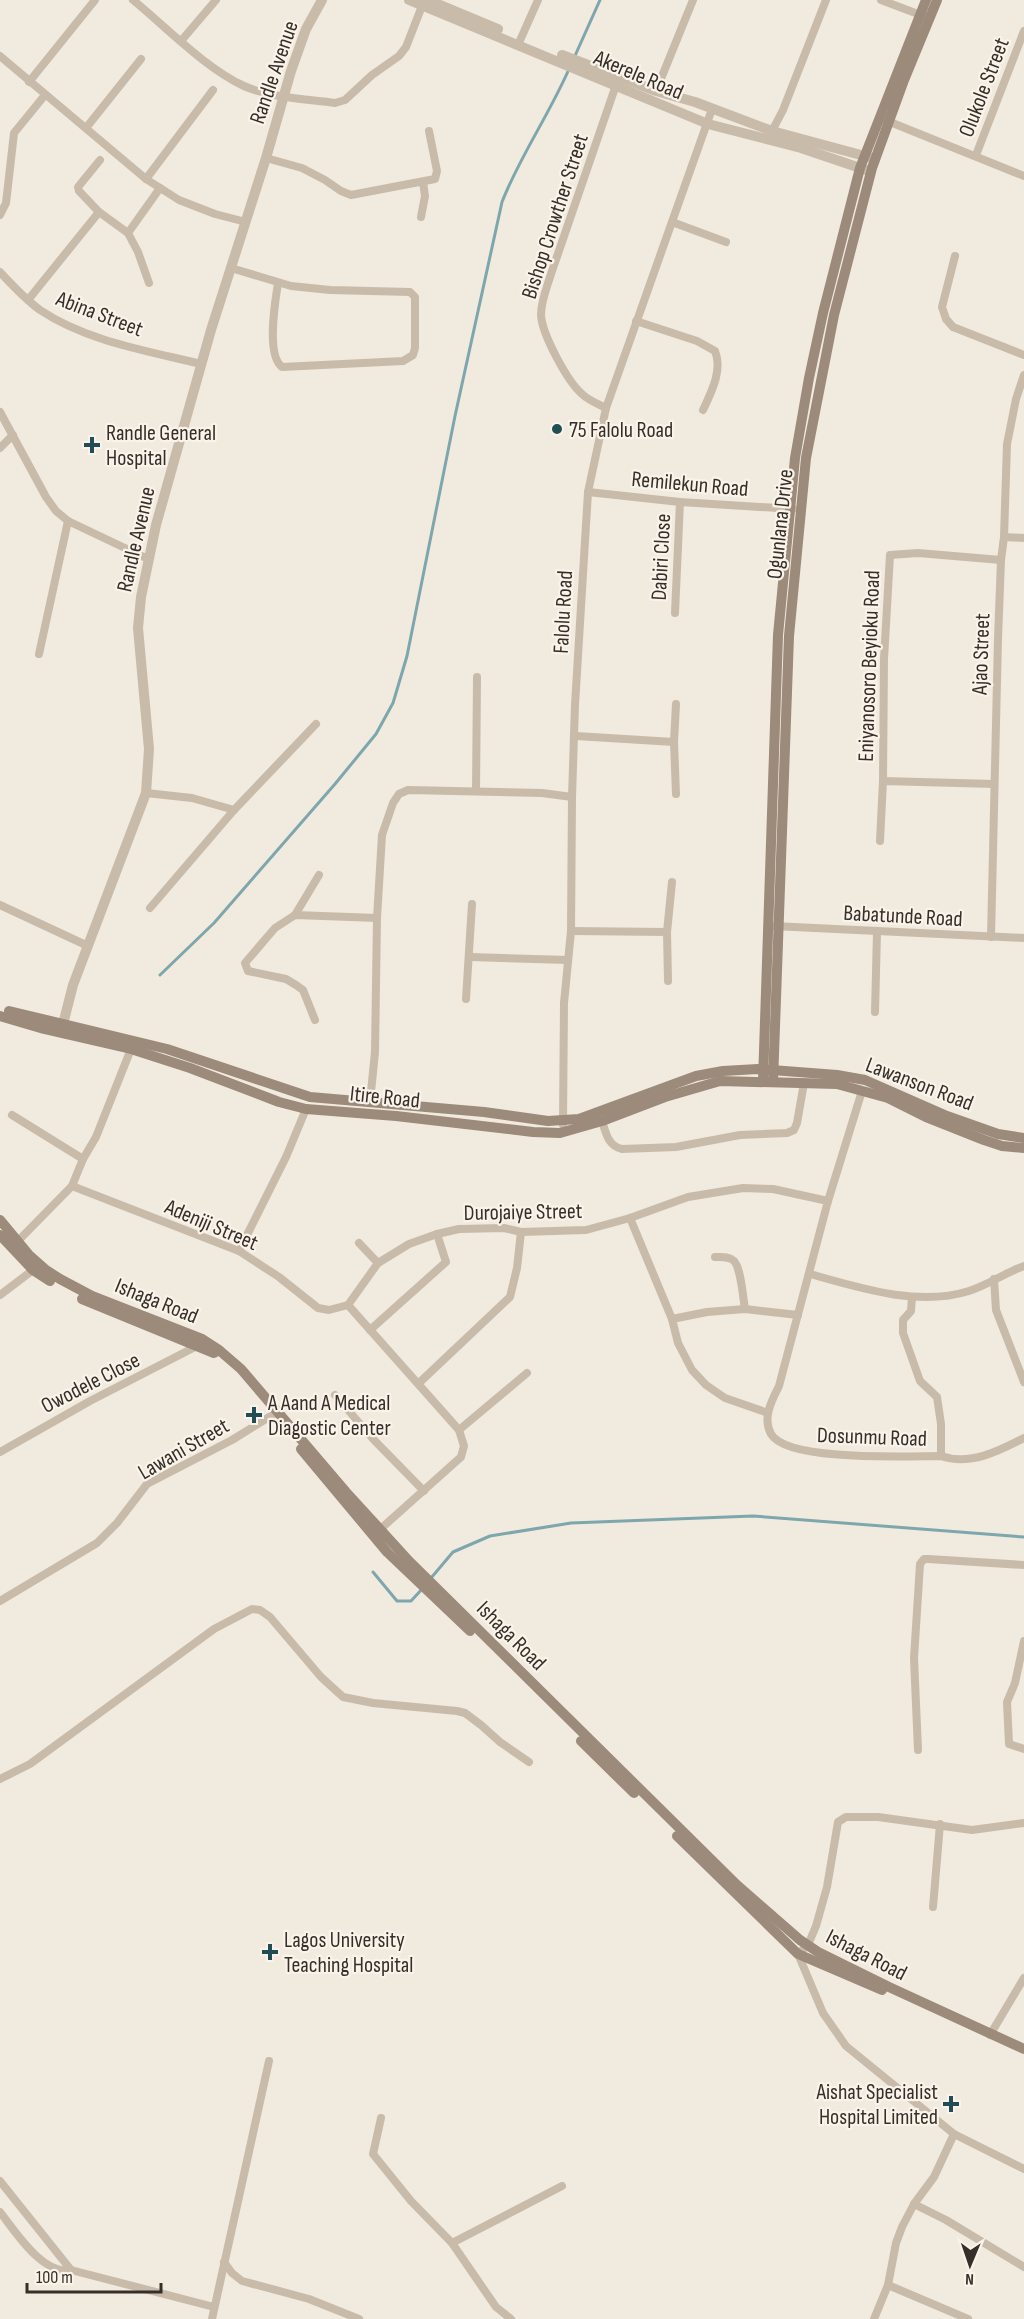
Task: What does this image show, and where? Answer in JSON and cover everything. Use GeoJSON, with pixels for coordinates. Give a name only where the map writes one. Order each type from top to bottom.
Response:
{"type":"FeatureCollection","features":[{"type":"Feature","properties":{"kind":"main road","name":"Ogunlana Drive"},"geometry":{"type":"LineString","coordinates":[[925,17],[926,0]]}},
{"type":"Feature","properties":{"kind":"main road","name":"Ogunlana Drive"},"geometry":{"type":"LineString","coordinates":[[769,1077],[764,1015],[774,927],[778,635],[809,378],[864,156],[884,120],[925,17],[937,0]]}},
{"type":"Feature","properties":{"kind":"main road","name":"Ogunlana Drive"},"geometry":{"type":"LineString","coordinates":[[795,509],[834,315],[884,120]]}},
{"type":"Feature","properties":{"kind":"main road","name":"Itire Road"},"geometry":{"type":"LineString","coordinates":[[0,1008],[190,1068],[279,1102],[306,1109],[396,1116],[532,1132],[602,1121],[707,1084],[730,1079],[769,1077]]}},
{"type":"Feature","properties":{"kind":"main road","name":"Itire Road"},"geometry":{"type":"LineString","coordinates":[[0,1016],[167,1049],[303,1095],[484,1112],[564,1127],[579,1119],[696,1076],[723,1071],[769,1077]]}},
{"type":"Feature","properties":{"kind":"main road","name":"Lawanson Road"},"geometry":{"type":"LineString","coordinates":[[769,1077],[837,1075],[865,1080],[946,1116],[998,1134],[1024,1138]]}},
{"type":"Feature","properties":{"kind":"main road","name":"Lawanson Road"},"geometry":{"type":"LineString","coordinates":[[769,1077],[804,1083],[837,1084],[862,1090],[888,1098],[964,1133],[1002,1146],[1024,1148]]}},
{"type":"Feature","properties":{"kind":"main road","name":"Ishaga Road"},"geometry":{"type":"LineString","coordinates":[[0,1220],[33,1270],[89,1302],[216,1354],[250,1387],[308,1459],[406,1564],[737,1885],[808,1945],[889,1987],[1024,2049]]}},
{"type":"Feature","properties":{"kind":"main road","name":"Ishaga Road"},"geometry":{"type":"LineString","coordinates":[[0,1235],[15,1244],[46,1270],[69,1284],[92,1296],[185,1332],[219,1350],[241,1369],[377,1533]]}},
{"type":"Feature","properties":{"kind":"main road","name":"Ishaga Road"},"geometry":{"type":"LineString","coordinates":[[440,1596],[798,1954],[1024,2054]]}},
{"type":"Feature","properties":{"kind":"street"},"geometry":{"type":"LineString","coordinates":[[29,82],[95,0]]}},
{"type":"Feature","properties":{"kind":"street"},"geometry":{"type":"LineString","coordinates":[[133,0],[181,41],[243,85],[263,93],[335,103],[345,100],[372,75],[399,56],[406,47],[425,3]]}},
{"type":"Feature","properties":{"kind":"street"},"geometry":{"type":"LineString","coordinates":[[181,41],[216,0]]}},
{"type":"Feature","properties":{"kind":"street","name":"Randle Avenue"},"geometry":{"type":"LineString","coordinates":[[62,1028],[73,985],[146,793],[149,772],[148,739],[138,627],[148,559],[201,364],[266,158],[283,96],[306,29],[322,0]]}},
{"type":"Feature","properties":{"kind":"street","name":"Akerele Road"},"geometry":{"type":"LineString","coordinates":[[409,0],[425,3],[586,68],[616,85],[708,124],[801,148],[871,171]]}},
{"type":"Feature","properties":{"kind":"street"},"geometry":{"type":"LineString","coordinates":[[520,42],[538,0]]}},
{"type":"Feature","properties":{"kind":"street"},"geometry":{"type":"LineString","coordinates":[[656,91],[693,0]]}},
{"type":"Feature","properties":{"kind":"street"},"geometry":{"type":"LineString","coordinates":[[772,131],[783,110],[826,0]]}},
{"type":"Feature","properties":{"kind":"street"},"geometry":{"type":"LineString","coordinates":[[881,0],[925,17]]}},
{"type":"Feature","properties":{"kind":"street","name":"Olukole Street"},"geometry":{"type":"LineString","coordinates":[[976,155],[1024,31]]}},
{"type":"Feature","properties":{"kind":"street"},"geometry":{"type":"LineString","coordinates":[[0,56],[146,179],[179,200],[215,214],[246,222]]}},
{"type":"Feature","properties":{"kind":"street"},"geometry":{"type":"LineString","coordinates":[[86,129],[141,59]]}},
{"type":"Feature","properties":{"kind":"street"},"geometry":{"type":"LineString","coordinates":[[586,68],[772,131],[875,159]]}},
{"type":"Feature","properties":{"kind":"street","name":"Bishop Crowther Street"},"geometry":{"type":"LineString","coordinates":[[606,408],[582,394],[569,379],[546,335],[541,317],[542,303],[551,274],[616,85]]}},
{"type":"Feature","properties":{"kind":"street"},"geometry":{"type":"LineString","coordinates":[[146,179],[213,90]]}},
{"type":"Feature","properties":{"kind":"street"},"geometry":{"type":"LineString","coordinates":[[0,215],[6,203],[14,133],[45,95]]}},
{"type":"Feature","properties":{"kind":"street","name":"Falolu Road"},"geometry":{"type":"LineString","coordinates":[[564,1127],[564,1003],[571,931],[572,797],[579,617],[588,492],[606,408],[712,109]]}},
{"type":"Feature","properties":{"kind":"street"},"geometry":{"type":"LineString","coordinates":[[884,120],[1024,176]]}},
{"type":"Feature","properties":{"kind":"street"},"geometry":{"type":"LineString","coordinates":[[266,158],[302,168],[325,180],[341,192],[351,195],[435,179],[429,131]]}},
{"type":"Feature","properties":{"kind":"street"},"geometry":{"type":"LineString","coordinates":[[100,160],[78,189],[99,212],[128,233],[138,252],[149,283]]}},
{"type":"Feature","properties":{"kind":"street"},"geometry":{"type":"LineString","coordinates":[[421,217],[425,196],[423,182]]}},
{"type":"Feature","properties":{"kind":"street"},"geometry":{"type":"LineString","coordinates":[[128,233],[160,188]]}},
{"type":"Feature","properties":{"kind":"street"},"geometry":{"type":"LineString","coordinates":[[28,300],[99,212]]}},
{"type":"Feature","properties":{"kind":"street"},"geometry":{"type":"LineString","coordinates":[[672,222],[726,242]]}},
{"type":"Feature","properties":{"kind":"street"},"geometry":{"type":"LineString","coordinates":[[956,255],[942,307],[946,319],[953,327],[1024,355]]}},
{"type":"Feature","properties":{"kind":"street"},"geometry":{"type":"LineString","coordinates":[[231,268],[278,283],[330,290],[410,292],[415,297],[413,355],[403,361],[282,367],[277,363],[273,336],[278,283]]}},
{"type":"Feature","properties":{"kind":"street","name":"Abina Street"},"geometry":{"type":"LineString","coordinates":[[0,272],[41,310],[75,328],[144,350],[201,364]]}},
{"type":"Feature","properties":{"kind":"street"},"geometry":{"type":"LineString","coordinates":[[636,321],[697,341],[715,351],[716,376],[703,410]]}},
{"type":"Feature","properties":{"kind":"street","name":"Ajao Street"},"geometry":{"type":"LineString","coordinates":[[991,937],[1001,560],[1004,537],[1007,444],[1016,399],[1024,375]]}},
{"type":"Feature","properties":{"kind":"street"},"geometry":{"type":"LineString","coordinates":[[0,412],[46,497],[56,511],[68,521],[148,559]]}},
{"type":"Feature","properties":{"kind":"street"},"geometry":{"type":"LineString","coordinates":[[0,448],[13,435]]}},
{"type":"Feature","properties":{"kind":"street","name":"Remilekun Road"},"geometry":{"type":"LineString","coordinates":[[588,492],[680,502],[795,509]]}},
{"type":"Feature","properties":{"kind":"street","name":"Dabiri Close"},"geometry":{"type":"LineString","coordinates":[[675,613],[680,502]]}},
{"type":"Feature","properties":{"kind":"street"},"geometry":{"type":"LineString","coordinates":[[39,654],[68,521]]}},
{"type":"Feature","properties":{"kind":"street"},"geometry":{"type":"LineString","coordinates":[[1004,537],[1024,538]]}},
{"type":"Feature","properties":{"kind":"street","name":"Eniyanosoro Beyioku Road"},"geometry":{"type":"LineString","coordinates":[[883,781],[884,659],[890,555],[918,553],[1001,560]]}},
{"type":"Feature","properties":{"kind":"street"},"geometry":{"type":"LineString","coordinates":[[476,791],[477,677]]}},
{"type":"Feature","properties":{"kind":"street"},"geometry":{"type":"LineString","coordinates":[[676,704],[674,742],[676,794]]}},
{"type":"Feature","properties":{"kind":"street"},"geometry":{"type":"LineString","coordinates":[[150,908],[234,810],[316,724]]}},
{"type":"Feature","properties":{"kind":"street"},"geometry":{"type":"LineString","coordinates":[[576,736],[674,742]]}},
{"type":"Feature","properties":{"kind":"street"},"geometry":{"type":"LineString","coordinates":[[880,841],[883,781],[994,784]]}},
{"type":"Feature","properties":{"kind":"street"},"geometry":{"type":"LineString","coordinates":[[370,1102],[375,1052],[377,918],[382,835],[395,798],[408,790],[542,793],[572,797]]}},
{"type":"Feature","properties":{"kind":"street"},"geometry":{"type":"LineString","coordinates":[[146,793],[192,798],[234,810]]}},
{"type":"Feature","properties":{"kind":"street"},"geometry":{"type":"LineString","coordinates":[[315,1020],[303,990],[291,981],[248,971],[244,968],[244,963],[275,928],[295,915],[319,875]]}},
{"type":"Feature","properties":{"kind":"street"},"geometry":{"type":"LineString","coordinates":[[668,981],[667,932],[672,882]]}},
{"type":"Feature","properties":{"kind":"street"},"geometry":{"type":"LineString","coordinates":[[466,999],[472,904]]}},
{"type":"Feature","properties":{"kind":"street"},"geometry":{"type":"LineString","coordinates":[[0,905],[88,946]]}},
{"type":"Feature","properties":{"kind":"street"},"geometry":{"type":"LineString","coordinates":[[295,915],[377,918]]}},
{"type":"Feature","properties":{"kind":"street","name":"Babatunde Road"},"geometry":{"type":"LineString","coordinates":[[774,927],[1024,938]]}},
{"type":"Feature","properties":{"kind":"street"},"geometry":{"type":"LineString","coordinates":[[571,931],[667,932]]}},
{"type":"Feature","properties":{"kind":"street"},"geometry":{"type":"LineString","coordinates":[[876,1012],[877,932]]}},
{"type":"Feature","properties":{"kind":"street"},"geometry":{"type":"LineString","coordinates":[[470,957],[567,960]]}},
{"type":"Feature","properties":{"kind":"street"},"geometry":{"type":"LineString","coordinates":[[15,1244],[72,1186],[83,1159],[96,1137],[131,1049]]}},
{"type":"Feature","properties":{"kind":"street"},"geometry":{"type":"LineString","coordinates":[[602,1121],[609,1142],[615,1148],[621,1149],[676,1147],[740,1135],[787,1133],[794,1130],[797,1123],[804,1083]]}},
{"type":"Feature","properties":{"kind":"street"},"geometry":{"type":"LineString","coordinates":[[630,1218],[672,1319],[678,1343],[692,1370],[706,1385],[725,1398],[768,1413],[779,1386],[828,1200],[862,1090]]}},
{"type":"Feature","properties":{"kind":"street"},"geometry":{"type":"LineString","coordinates":[[239,1251],[286,1157],[306,1109]]}},
{"type":"Feature","properties":{"kind":"street"},"geometry":{"type":"LineString","coordinates":[[12,1115],[83,1159]]}},
{"type":"Feature","properties":{"kind":"street","name":"Adeniji Street"},"geometry":{"type":"LineString","coordinates":[[72,1186],[239,1251],[279,1277],[318,1308],[329,1310],[348,1305]]}},
{"type":"Feature","properties":{"kind":"street","name":"Durojaiye Street"},"geometry":{"type":"LineString","coordinates":[[348,1305],[378,1263],[410,1244],[437,1234],[477,1227],[504,1228],[521,1232],[586,1230],[630,1218],[688,1197],[743,1188],[773,1189],[828,1200]]}},
{"type":"Feature","properties":{"kind":"street"},"geometry":{"type":"LineString","coordinates":[[419,1383],[510,1298],[517,1268],[521,1232]]}},
{"type":"Feature","properties":{"kind":"street"},"geometry":{"type":"LineString","coordinates":[[369,1330],[446,1262],[437,1234]]}},
{"type":"Feature","properties":{"kind":"street"},"geometry":{"type":"LineString","coordinates":[[359,1243],[378,1263]]}},
{"type":"Feature","properties":{"kind":"street"},"geometry":{"type":"LineString","coordinates":[[715,1257],[734,1260],[738,1267],[745,1309]]}},
{"type":"Feature","properties":{"kind":"street"},"geometry":{"type":"LineString","coordinates":[[810,1274],[912,1297],[940,1298],[971,1291],[1024,1266]]}},
{"type":"Feature","properties":{"kind":"street"},"geometry":{"type":"LineString","coordinates":[[0,1295],[33,1270]]}},
{"type":"Feature","properties":{"kind":"street"},"geometry":{"type":"LineString","coordinates":[[994,1279],[996,1310],[1024,1382]]}},
{"type":"Feature","properties":{"kind":"street"},"geometry":{"type":"LineString","coordinates":[[912,1297],[911,1311],[903,1320],[903,1333],[920,1381],[937,1397],[941,1424],[941,1456]]}},
{"type":"Feature","properties":{"kind":"street"},"geometry":{"type":"LineString","coordinates":[[348,1305],[459,1430],[465,1446],[461,1457],[377,1533]]}},
{"type":"Feature","properties":{"kind":"street"},"geometry":{"type":"LineString","coordinates":[[672,1319],[707,1312],[745,1309],[798,1316]]}},
{"type":"Feature","properties":{"kind":"street","name":"Owodele Close"},"geometry":{"type":"LineString","coordinates":[[0,1452],[90,1401],[197,1346]]}},
{"type":"Feature","properties":{"kind":"street"},"geometry":{"type":"LineString","coordinates":[[459,1430],[527,1373]]}},
{"type":"Feature","properties":{"kind":"street"},"geometry":{"type":"LineString","coordinates":[[334,1395],[424,1491]]}},
{"type":"Feature","properties":{"kind":"street","name":"Dosunmu Road"},"geometry":{"type":"LineString","coordinates":[[768,1413],[768,1427],[775,1439],[781,1444],[813,1454],[941,1456],[968,1460],[987,1455],[1024,1438]]}},
{"type":"Feature","properties":{"kind":"street","name":"Lawani Street"},"geometry":{"type":"LineString","coordinates":[[0,1600],[97,1543],[117,1523],[147,1484],[232,1440],[274,1414]]}},
{"type":"Feature","properties":{"kind":"street"},"geometry":{"type":"LineString","coordinates":[[918,1750],[914,1658],[920,1564],[924,1559],[928,1559],[1024,1565]]}},
{"type":"Feature","properties":{"kind":"street"},"geometry":{"type":"LineString","coordinates":[[0,1779],[30,1764],[214,1629],[252,1609],[260,1610],[270,1617],[321,1677],[343,1697],[373,1703],[457,1711],[481,1725],[500,1742],[529,1762]]}},
{"type":"Feature","properties":{"kind":"street"},"geometry":{"type":"LineString","coordinates":[[1024,1641],[1015,1683],[1007,1702],[1007,1717],[1009,1744],[1024,1749]]}},
{"type":"Feature","properties":{"kind":"street"},"geometry":{"type":"LineString","coordinates":[[1024,1823],[972,1830],[878,1817],[846,1817],[838,1822],[827,1887],[808,1945],[798,1954],[823,2013],[846,2046],[954,2134],[1024,2169]]}},
{"type":"Feature","properties":{"kind":"street"},"geometry":{"type":"LineString","coordinates":[[933,1907],[940,1824]]}},
{"type":"Feature","properties":{"kind":"street"},"geometry":{"type":"LineString","coordinates":[[990,2035],[1024,1978]]}},
{"type":"Feature","properties":{"kind":"street"},"geometry":{"type":"LineString","coordinates":[[212,2319],[269,2061]]}},
{"type":"Feature","properties":{"kind":"street"},"geometry":{"type":"LineString","coordinates":[[381,2118],[373,2154],[411,2201],[452,2243],[496,2307],[510,2319]]}},
{"type":"Feature","properties":{"kind":"street"},"geometry":{"type":"LineString","coordinates":[[874,2319],[888,2285],[896,2243],[914,2204],[934,2177],[954,2134]]}},
{"type":"Feature","properties":{"kind":"street"},"geometry":{"type":"LineString","coordinates":[[1,2185],[71,2270]]}},
{"type":"Feature","properties":{"kind":"street"},"geometry":{"type":"LineString","coordinates":[[452,2243],[562,2186]]}},
{"type":"Feature","properties":{"kind":"street"},"geometry":{"type":"LineString","coordinates":[[914,2204],[946,2220],[1024,2267]]}},
{"type":"Feature","properties":{"kind":"street"},"geometry":{"type":"LineString","coordinates":[[0,2212],[36,2256],[51,2268],[71,2270],[214,2307]]}},
{"type":"Feature","properties":{"kind":"street"},"geometry":{"type":"LineString","coordinates":[[225,2262],[232,2273],[242,2281],[309,2299],[359,2319]]}},
{"type":"Feature","properties":{"kind":"street"},"geometry":{"type":"LineString","coordinates":[[888,2285],[968,2319]]}},
{"type":"Feature","properties":{"kind":"waterway"},"geometry":{"type":"LineString","coordinates":[[574,58],[600,0]]}},
{"type":"Feature","properties":{"kind":"waterway"},"geometry":{"type":"LineString","coordinates":[[160,975],[214,923],[335,784],[376,734],[393,703],[407,656],[455,416],[502,202],[517,168],[569,69]]}},
{"type":"Feature","properties":{"kind":"waterway"},"geometry":{"type":"LineString","coordinates":[[431,1578],[453,1552],[490,1536],[571,1523],[753,1516],[1024,1537]]}},
{"type":"Feature","properties":{"kind":"waterway"},"geometry":{"type":"LineString","coordinates":[[373,1572],[397,1601],[411,1601],[423,1588]]}},
{"type":"Feature","properties":{"kind":"place","name":"75 Falolu Road"},"geometry":{"type":"Point","coordinates":[557,429]}},
{"type":"Feature","properties":{"kind":"place","name":"Randle General Hospital"},"geometry":{"type":"Point","coordinates":[92,445]}},
{"type":"Feature","properties":{"kind":"place","name":"A Aand A Medical Diagostic Center"},"geometry":{"type":"Point","coordinates":[254,1415]}},
{"type":"Feature","properties":{"kind":"place","name":"Lagos University Teaching Hospital"},"geometry":{"type":"Point","coordinates":[270,1952]}},
{"type":"Feature","properties":{"kind":"place","name":"Aishat Specialist Hospital Limited"},"geometry":{"type":"Point","coordinates":[951,2104]}}]}
